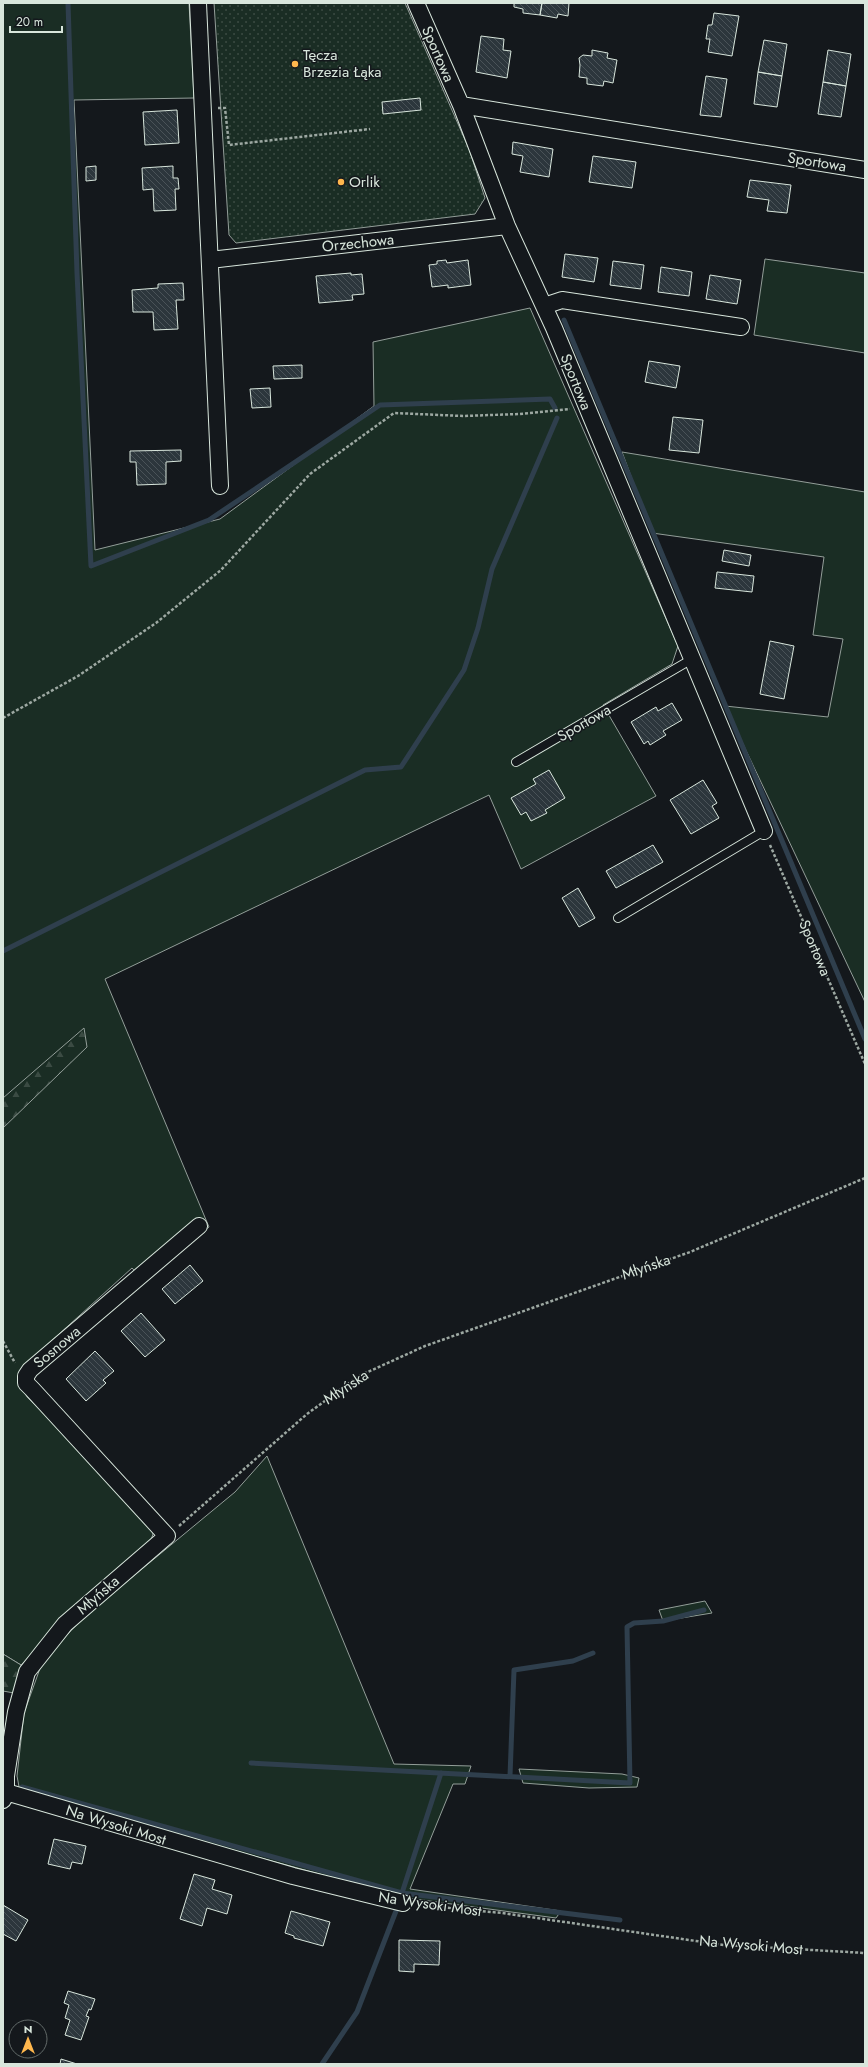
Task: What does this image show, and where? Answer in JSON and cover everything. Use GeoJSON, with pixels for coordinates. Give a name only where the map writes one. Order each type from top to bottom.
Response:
{"type":"FeatureCollection","features":[{"type":"Feature","properties":{"kind":"street"},"geometry":{"type":"LineString","coordinates":[[198,3],[220,486]]}},
{"type":"Feature","properties":{"kind":"street","name":"Sportowa"},"geometry":{"type":"LineString","coordinates":[[416,3],[461,105],[507,226],[544,306],[764,831]]}},
{"type":"Feature","properties":{"kind":"street","name":"Sportowa"},"geometry":{"type":"LineString","coordinates":[[461,105],[865,170]]}},
{"type":"Feature","properties":{"kind":"street","name":"Orzechowa"},"geometry":{"type":"LineString","coordinates":[[210,260],[507,226]]}},
{"type":"Feature","properties":{"kind":"street"},"geometry":{"type":"LineString","coordinates":[[544,306],[562,300],[741,327]]}},
{"type":"Feature","properties":{"kind":"street","name":"Sosnowa"},"geometry":{"type":"LineString","coordinates":[[167,1536],[26,1383],[26,1376],[30,1370],[199,1226]]}},
{"type":"Feature","properties":{"kind":"street","name":"Młyńska"},"geometry":{"type":"LineString","coordinates":[[5,1796],[6,1776],[16,1712],[27,1672],[65,1624],[167,1536]]}},
{"type":"Feature","properties":{"kind":"street","name":"Na Wysoki Most"},"geometry":{"type":"LineString","coordinates":[[5,1796],[285,1874],[403,1903]]}},
{"type":"Feature","properties":{"kind":"lane","name":"Sportowa"},"geometry":{"type":"LineString","coordinates":[[516,762],[692,659]]}},
{"type":"Feature","properties":{"kind":"lane"},"geometry":{"type":"LineString","coordinates":[[618,918],[764,831]]}},
{"type":"Feature","properties":{"kind":"path"},"geometry":{"type":"LineString","coordinates":[[204,109],[225,108],[229,146],[370,129]]}},
{"type":"Feature","properties":{"kind":"path"},"geometry":{"type":"LineString","coordinates":[[3,718],[78,676],[156,623],[221,570],[310,474],[394,413],[463,416],[520,414],[565,411],[585,404]]}},
{"type":"Feature","properties":{"kind":"path","name":"Sportowa"},"geometry":{"type":"LineString","coordinates":[[764,831],[865,1064]]}},
{"type":"Feature","properties":{"kind":"path","name":"Młyńska"},"geometry":{"type":"LineString","coordinates":[[167,1536],[307,1414],[359,1376],[425,1346],[690,1252],[865,1178]]}},
{"type":"Feature","properties":{"kind":"path","name":"Na Wysoki Most"},"geometry":{"type":"LineString","coordinates":[[403,1903],[502,1913],[724,1945],[865,1953]]}},
{"type":"Feature","properties":{"kind":"green space"},"geometry":{"type":"Polygon","coordinates":[[[3,3],[189,3],[194,98],[74,100],[95,550],[220,519],[374,406],[373,342],[530,308],[678,646],[672,664],[603,705],[656,796],[521,869],[489,795],[105,979],[209,1227],[145,1282],[132,1268],[26,1364],[19,1382],[27,1397],[146,1517],[153,1534],[150,1543],[76,1608],[21,1665],[3,1654],[3,3]]]}},
{"type":"Feature","properties":{"kind":"green space"},"geometry":{"type":"Polygon","coordinates":[[[214,3],[405,3],[469,149],[485,198],[475,214],[236,243],[229,235],[214,3]]]}},
{"type":"Feature","properties":{"kind":"green space"},"geometry":{"type":"Polygon","coordinates":[[[765,259],[865,273],[865,353],[754,335],[765,259]]]}},
{"type":"Feature","properties":{"kind":"green space"},"geometry":{"type":"Polygon","coordinates":[[[622,452],[865,492],[865,1002],[725,706],[828,717],[843,639],[813,635],[824,557],[652,533],[622,452]]]}},
{"type":"Feature","properties":{"kind":"green space"},"geometry":{"type":"Polygon","coordinates":[[[84,1028],[87,1047],[3,1128],[3,1098],[84,1028]]]}},
{"type":"Feature","properties":{"kind":"green space"},"geometry":{"type":"Polygon","coordinates":[[[267,1456],[394,1764],[471,1766],[465,1784],[453,1784],[410,1889],[561,1911],[556,1918],[407,1898],[20,1792],[17,1776],[24,1713],[43,1660],[85,1616],[235,1492],[267,1456]]]}},
{"type":"Feature","properties":{"kind":"green space"},"geometry":{"type":"Polygon","coordinates":[[[705,1601],[712,1613],[663,1621],[659,1610],[705,1601]]]}},
{"type":"Feature","properties":{"kind":"green space"},"geometry":{"type":"Polygon","coordinates":[[[3,1654],[21,1665],[14,1693],[3,1691],[3,1654]]]}},
{"type":"Feature","properties":{"kind":"green space"},"geometry":{"type":"Polygon","coordinates":[[[519,1769],[622,1774],[639,1778],[637,1787],[589,1788],[523,1783],[519,1769]]]}},
{"type":"Feature","properties":{"kind":"building"},"geometry":{"type":"Polygon","coordinates":[[[514,3],[542,3],[540,15],[523,13],[523,9],[514,7],[514,3]]]}},
{"type":"Feature","properties":{"kind":"building"},"geometry":{"type":"Polygon","coordinates":[[[542,3],[569,3],[568,16],[558,14],[557,18],[540,15],[542,3]]]}},
{"type":"Feature","properties":{"kind":"building"},"geometry":{"type":"Polygon","coordinates":[[[714,13],[739,16],[732,56],[708,52],[710,39],[706,39],[708,25],[712,25],[714,13]]]}},
{"type":"Feature","properties":{"kind":"building"},"geometry":{"type":"Polygon","coordinates":[[[481,36],[504,39],[503,50],[511,51],[507,78],[476,72],[481,36]]]}},
{"type":"Feature","properties":{"kind":"building"},"geometry":{"type":"Polygon","coordinates":[[[764,40],[787,44],[782,76],[758,72],[764,40]]]}},
{"type":"Feature","properties":{"kind":"building"},"geometry":{"type":"Polygon","coordinates":[[[592,50],[608,53],[607,58],[617,60],[613,83],[604,81],[603,86],[587,84],[587,78],[579,77],[579,58],[583,55],[592,56],[592,50]]]}},
{"type":"Feature","properties":{"kind":"building"},"geometry":{"type":"Polygon","coordinates":[[[828,50],[851,54],[846,86],[823,82],[828,50]]]}},
{"type":"Feature","properties":{"kind":"building"},"geometry":{"type":"Polygon","coordinates":[[[758,72],[782,76],[777,107],[754,104],[758,72]]]}},
{"type":"Feature","properties":{"kind":"building"},"geometry":{"type":"Polygon","coordinates":[[[706,76],[727,79],[721,117],[700,115],[706,76]]]}},
{"type":"Feature","properties":{"kind":"building"},"geometry":{"type":"Polygon","coordinates":[[[823,82],[846,86],[841,117],[818,114],[823,82]]]}},
{"type":"Feature","properties":{"kind":"building"},"geometry":{"type":"Polygon","coordinates":[[[420,98],[421,110],[383,114],[382,102],[420,98]]]}},
{"type":"Feature","properties":{"kind":"building"},"geometry":{"type":"Polygon","coordinates":[[[177,110],[179,143],[145,145],[143,112],[177,110]]]}},
{"type":"Feature","properties":{"kind":"building"},"geometry":{"type":"Polygon","coordinates":[[[513,142],[553,149],[549,177],[520,172],[523,156],[512,154],[513,142]]]}},
{"type":"Feature","properties":{"kind":"building"},"geometry":{"type":"Polygon","coordinates":[[[593,156],[636,162],[632,188],[589,182],[593,156]]]}},
{"type":"Feature","properties":{"kind":"building"},"geometry":{"type":"Polygon","coordinates":[[[96,166],[96,180],[86,181],[86,167],[96,166]]]}},
{"type":"Feature","properties":{"kind":"building"},"geometry":{"type":"Polygon","coordinates":[[[173,166],[173,178],[178,178],[179,189],[175,189],[176,210],[154,211],[153,189],[143,190],[142,168],[173,166]]]}},
{"type":"Feature","properties":{"kind":"building"},"geometry":{"type":"Polygon","coordinates":[[[750,180],[791,185],[787,213],[767,211],[769,200],[747,197],[750,180]]]}},
{"type":"Feature","properties":{"kind":"building"},"geometry":{"type":"Polygon","coordinates":[[[565,254],[598,258],[594,282],[562,277],[565,254]]]}},
{"type":"Feature","properties":{"kind":"building"},"geometry":{"type":"Polygon","coordinates":[[[446,260],[447,263],[468,260],[471,285],[448,288],[448,285],[432,287],[429,265],[437,264],[437,261],[446,260]]]}},
{"type":"Feature","properties":{"kind":"building"},"geometry":{"type":"Polygon","coordinates":[[[613,261],[644,265],[641,289],[610,285],[613,261]]]}},
{"type":"Feature","properties":{"kind":"building"},"geometry":{"type":"Polygon","coordinates":[[[661,267],[692,272],[689,296],[658,292],[661,267]]]}},
{"type":"Feature","properties":{"kind":"building"},"geometry":{"type":"Polygon","coordinates":[[[351,273],[351,275],[362,274],[364,294],[352,295],[353,300],[319,303],[316,276],[351,273]]]}},
{"type":"Feature","properties":{"kind":"building"},"geometry":{"type":"Polygon","coordinates":[[[710,275],[741,280],[737,304],[706,299],[710,275]]]}},
{"type":"Feature","properties":{"kind":"building"},"geometry":{"type":"Polygon","coordinates":[[[183,283],[184,300],[176,300],[178,329],[154,330],[153,312],[133,312],[132,290],[158,288],[158,284],[183,283]]]}},
{"type":"Feature","properties":{"kind":"building"},"geometry":{"type":"Polygon","coordinates":[[[649,361],[680,366],[676,388],[645,382],[649,361]]]}},
{"type":"Feature","properties":{"kind":"building"},"geometry":{"type":"Polygon","coordinates":[[[302,365],[302,378],[274,379],[273,366],[302,365]]]}},
{"type":"Feature","properties":{"kind":"building"},"geometry":{"type":"Polygon","coordinates":[[[270,388],[271,407],[252,408],[250,389],[270,388]]]}},
{"type":"Feature","properties":{"kind":"building"},"geometry":{"type":"Polygon","coordinates":[[[673,417],[703,420],[699,453],[669,450],[673,417]]]}},
{"type":"Feature","properties":{"kind":"building"},"geometry":{"type":"Polygon","coordinates":[[[181,450],[181,461],[166,462],[166,484],[137,485],[136,462],[130,462],[130,451],[181,450]]]}},
{"type":"Feature","properties":{"kind":"building"},"geometry":{"type":"Polygon","coordinates":[[[724,550],[751,555],[749,566],[722,561],[724,550]]]}},
{"type":"Feature","properties":{"kind":"building"},"geometry":{"type":"Polygon","coordinates":[[[717,572],[754,576],[752,592],[715,588],[717,572]]]}},
{"type":"Feature","properties":{"kind":"building"},"geometry":{"type":"Polygon","coordinates":[[[770,641],[794,646],[784,699],[760,694],[770,641]]]}},
{"type":"Feature","properties":{"kind":"building"},"geometry":{"type":"Polygon","coordinates":[[[672,703],[682,720],[663,731],[666,735],[650,745],[648,741],[644,744],[631,722],[656,707],[658,711],[672,703]]]}},
{"type":"Feature","properties":{"kind":"building"},"geometry":{"type":"Polygon","coordinates":[[[549,770],[565,798],[545,810],[547,813],[531,821],[526,812],[521,815],[511,798],[536,784],[533,779],[549,770]]]}},
{"type":"Feature","properties":{"kind":"building"},"geometry":{"type":"Polygon","coordinates":[[[703,780],[717,803],[712,806],[719,818],[691,834],[670,800],[703,780]]]}},
{"type":"Feature","properties":{"kind":"building"},"geometry":{"type":"Polygon","coordinates":[[[653,845],[663,862],[616,888],[606,871],[653,845]]]}},
{"type":"Feature","properties":{"kind":"building"},"geometry":{"type":"Polygon","coordinates":[[[578,888],[595,918],[579,927],[562,898],[578,888]]]}},
{"type":"Feature","properties":{"kind":"building"},"geometry":{"type":"Polygon","coordinates":[[[190,1265],[203,1281],[175,1304],[162,1289],[190,1265]]]}},
{"type":"Feature","properties":{"kind":"building"},"geometry":{"type":"Polygon","coordinates":[[[141,1313],[165,1340],[145,1357],[121,1331],[141,1313]]]}},
{"type":"Feature","properties":{"kind":"building"},"geometry":{"type":"Polygon","coordinates":[[[95,1351],[114,1371],[103,1380],[106,1383],[86,1401],[66,1379],[95,1351]]]}},
{"type":"Feature","properties":{"kind":"building"},"geometry":{"type":"Polygon","coordinates":[[[54,1839],[86,1846],[82,1864],[72,1862],[70,1869],[48,1864],[54,1839]]]}},
{"type":"Feature","properties":{"kind":"building"},"geometry":{"type":"Polygon","coordinates":[[[194,1874],[215,1880],[212,1889],[232,1895],[227,1914],[207,1908],[202,1926],[180,1919],[194,1874]]]}},
{"type":"Feature","properties":{"kind":"building"},"geometry":{"type":"Polygon","coordinates":[[[3,1905],[28,1920],[16,1941],[3,1934],[3,1905]]]}},
{"type":"Feature","properties":{"kind":"building"},"geometry":{"type":"Polygon","coordinates":[[[291,1911],[330,1922],[323,1946],[294,1938],[294,1936],[285,1933],[291,1911]]]}},
{"type":"Feature","properties":{"kind":"building"},"geometry":{"type":"Polygon","coordinates":[[[399,1940],[440,1941],[439,1965],[414,1964],[414,1972],[399,1971],[399,1940]]]}},
{"type":"Feature","properties":{"kind":"building"},"geometry":{"type":"Polygon","coordinates":[[[68,1991],[95,1999],[91,2010],[89,2009],[86,2016],[89,2017],[81,2040],[65,2035],[70,2020],[65,2018],[69,2005],[64,2003],[68,1991]]]}},
{"type":"Feature","properties":{"kind":"building"},"geometry":{"type":"Polygon","coordinates":[[[61,2059],[77,2064],[60,2064],[61,2059]]]}},
{"type":"Feature","properties":{"kind":"waterway"},"geometry":{"type":"LineString","coordinates":[[68,3],[77,273],[91,566],[209,520],[380,405],[550,399],[555,408]]}},
{"type":"Feature","properties":{"kind":"waterway"},"geometry":{"type":"LineString","coordinates":[[564,320],[865,1039]]}},
{"type":"Feature","properties":{"kind":"waterway"},"geometry":{"type":"LineString","coordinates":[[3,951],[365,770],[401,767],[464,670],[478,628],[492,569],[557,418]]}},
{"type":"Feature","properties":{"kind":"waterway"},"geometry":{"type":"LineString","coordinates":[[251,1763],[630,1783],[627,1627],[634,1623],[663,1621],[704,1610]]}},
{"type":"Feature","properties":{"kind":"waterway"},"geometry":{"type":"LineString","coordinates":[[510,1776],[514,1670],[573,1661],[593,1653]]}},
{"type":"Feature","properties":{"kind":"waterway"},"geometry":{"type":"LineString","coordinates":[[402,1893],[441,1773]]}},
{"type":"Feature","properties":{"kind":"waterway"},"geometry":{"type":"LineString","coordinates":[[22,1787],[402,1893],[620,1920]]}},
{"type":"Feature","properties":{"kind":"waterway"},"geometry":{"type":"LineString","coordinates":[[322,2064],[357,2012],[396,1911]]}},
{"type":"Feature","properties":{"kind":"place","name":"Tęcza Brzezia Łąka"},"geometry":{"type":"Point","coordinates":[295,64]}},
{"type":"Feature","properties":{"kind":"place","name":"Orlik"},"geometry":{"type":"Point","coordinates":[341,182]}}]}
